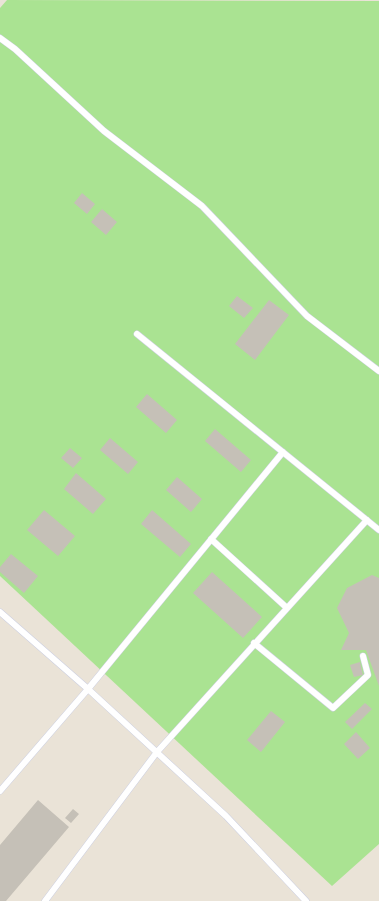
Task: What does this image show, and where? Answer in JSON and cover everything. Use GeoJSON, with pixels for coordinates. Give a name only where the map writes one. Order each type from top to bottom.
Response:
{"type":"FeatureCollection","features":[{"type":"Feature","properties":{"kind":"lane"},"geometry":{"type":"LineString","coordinates":[[0,38],[15,49],[104,131],[202,206],[308,316],[379,371]]}},
{"type":"Feature","properties":{"kind":"lane"},"geometry":{"type":"LineString","coordinates":[[136,334],[379,530]]}},
{"type":"Feature","properties":{"kind":"lane"},"geometry":{"type":"LineString","coordinates":[[0,791],[88,689],[283,452]]}},
{"type":"Feature","properties":{"kind":"lane"},"geometry":{"type":"LineString","coordinates":[[45,901],[157,752],[254,643],[367,520]]}},
{"type":"Feature","properties":{"kind":"lane"},"geometry":{"type":"LineString","coordinates":[[211,539],[287,608]]}},
{"type":"Feature","properties":{"kind":"lane"},"geometry":{"type":"LineString","coordinates":[[0,612],[88,689],[226,816],[306,901]]}},
{"type":"Feature","properties":{"kind":"lane"},"geometry":{"type":"LineString","coordinates":[[254,643],[333,708],[368,675],[363,656]]}},
{"type":"Feature","properties":{"kind":"green space"},"geometry":{"type":"Polygon","coordinates":[[[7,0],[379,1],[379,844],[332,886],[0,576],[0,8],[7,0]]]}},
{"type":"Feature","properties":{"kind":"building"},"geometry":{"type":"Polygon","coordinates":[[[82,193],[95,204],[87,214],[74,203],[82,193]]]}},
{"type":"Feature","properties":{"kind":"building"},"geometry":{"type":"Polygon","coordinates":[[[102,209],[117,222],[106,235],[91,222],[102,209]]]}},
{"type":"Feature","properties":{"kind":"building"},"geometry":{"type":"Polygon","coordinates":[[[237,296],[253,308],[244,318],[229,306],[237,296]]]}},
{"type":"Feature","properties":{"kind":"building"},"geometry":{"type":"Polygon","coordinates":[[[269,300],[289,315],[255,360],[235,344],[269,300]]]}},
{"type":"Feature","properties":{"kind":"building"},"geometry":{"type":"Polygon","coordinates":[[[147,394],[177,420],[166,433],[136,407],[147,394]]]}},
{"type":"Feature","properties":{"kind":"building"},"geometry":{"type":"Polygon","coordinates":[[[215,429],[251,460],[241,472],[205,441],[215,429]]]}},
{"type":"Feature","properties":{"kind":"building"},"geometry":{"type":"Polygon","coordinates":[[[110,438],[138,462],[128,474],[100,450],[110,438]]]}},
{"type":"Feature","properties":{"kind":"building"},"geometry":{"type":"Polygon","coordinates":[[[70,448],[82,458],[73,468],[61,458],[70,448]]]}},
{"type":"Feature","properties":{"kind":"building"},"geometry":{"type":"Polygon","coordinates":[[[76,473],[106,499],[93,514],[64,489],[76,473]]]}},
{"type":"Feature","properties":{"kind":"building"},"geometry":{"type":"Polygon","coordinates":[[[177,477],[202,499],[191,512],[166,490],[177,477]]]}},
{"type":"Feature","properties":{"kind":"building"},"geometry":{"type":"Polygon","coordinates":[[[44,510],[75,536],[58,556],[27,530],[44,510]]]}},
{"type":"Feature","properties":{"kind":"building"},"geometry":{"type":"Polygon","coordinates":[[[152,510],[191,544],[180,557],[141,524],[152,510]]]}},
{"type":"Feature","properties":{"kind":"building"},"geometry":{"type":"Polygon","coordinates":[[[11,554],[38,576],[24,593],[0,572],[0,567],[11,554]]]}},
{"type":"Feature","properties":{"kind":"building"},"geometry":{"type":"Polygon","coordinates":[[[212,572],[262,617],[243,638],[193,593],[212,572]]]}},
{"type":"Feature","properties":{"kind":"building"},"geometry":{"type":"Polygon","coordinates":[[[372,575],[379,578],[379,686],[366,650],[341,650],[349,633],[337,608],[347,588],[372,575]]]}},
{"type":"Feature","properties":{"kind":"building"},"geometry":{"type":"Polygon","coordinates":[[[360,662],[363,675],[354,677],[350,665],[360,662]]]}},
{"type":"Feature","properties":{"kind":"building"},"geometry":{"type":"Polygon","coordinates":[[[365,703],[372,709],[352,729],[345,722],[365,703]]]}},
{"type":"Feature","properties":{"kind":"building"},"geometry":{"type":"Polygon","coordinates":[[[271,711],[285,722],[261,752],[247,740],[271,711]]]}},
{"type":"Feature","properties":{"kind":"building"},"geometry":{"type":"Polygon","coordinates":[[[356,732],[370,748],[358,759],[344,744],[356,732]]]}},
{"type":"Feature","properties":{"kind":"building"},"geometry":{"type":"Polygon","coordinates":[[[38,800],[69,827],[6,901],[0,901],[0,845],[38,800]]]}},
{"type":"Feature","properties":{"kind":"building"},"geometry":{"type":"Polygon","coordinates":[[[73,809],[79,814],[71,823],[65,818],[73,809]]]}}]}
